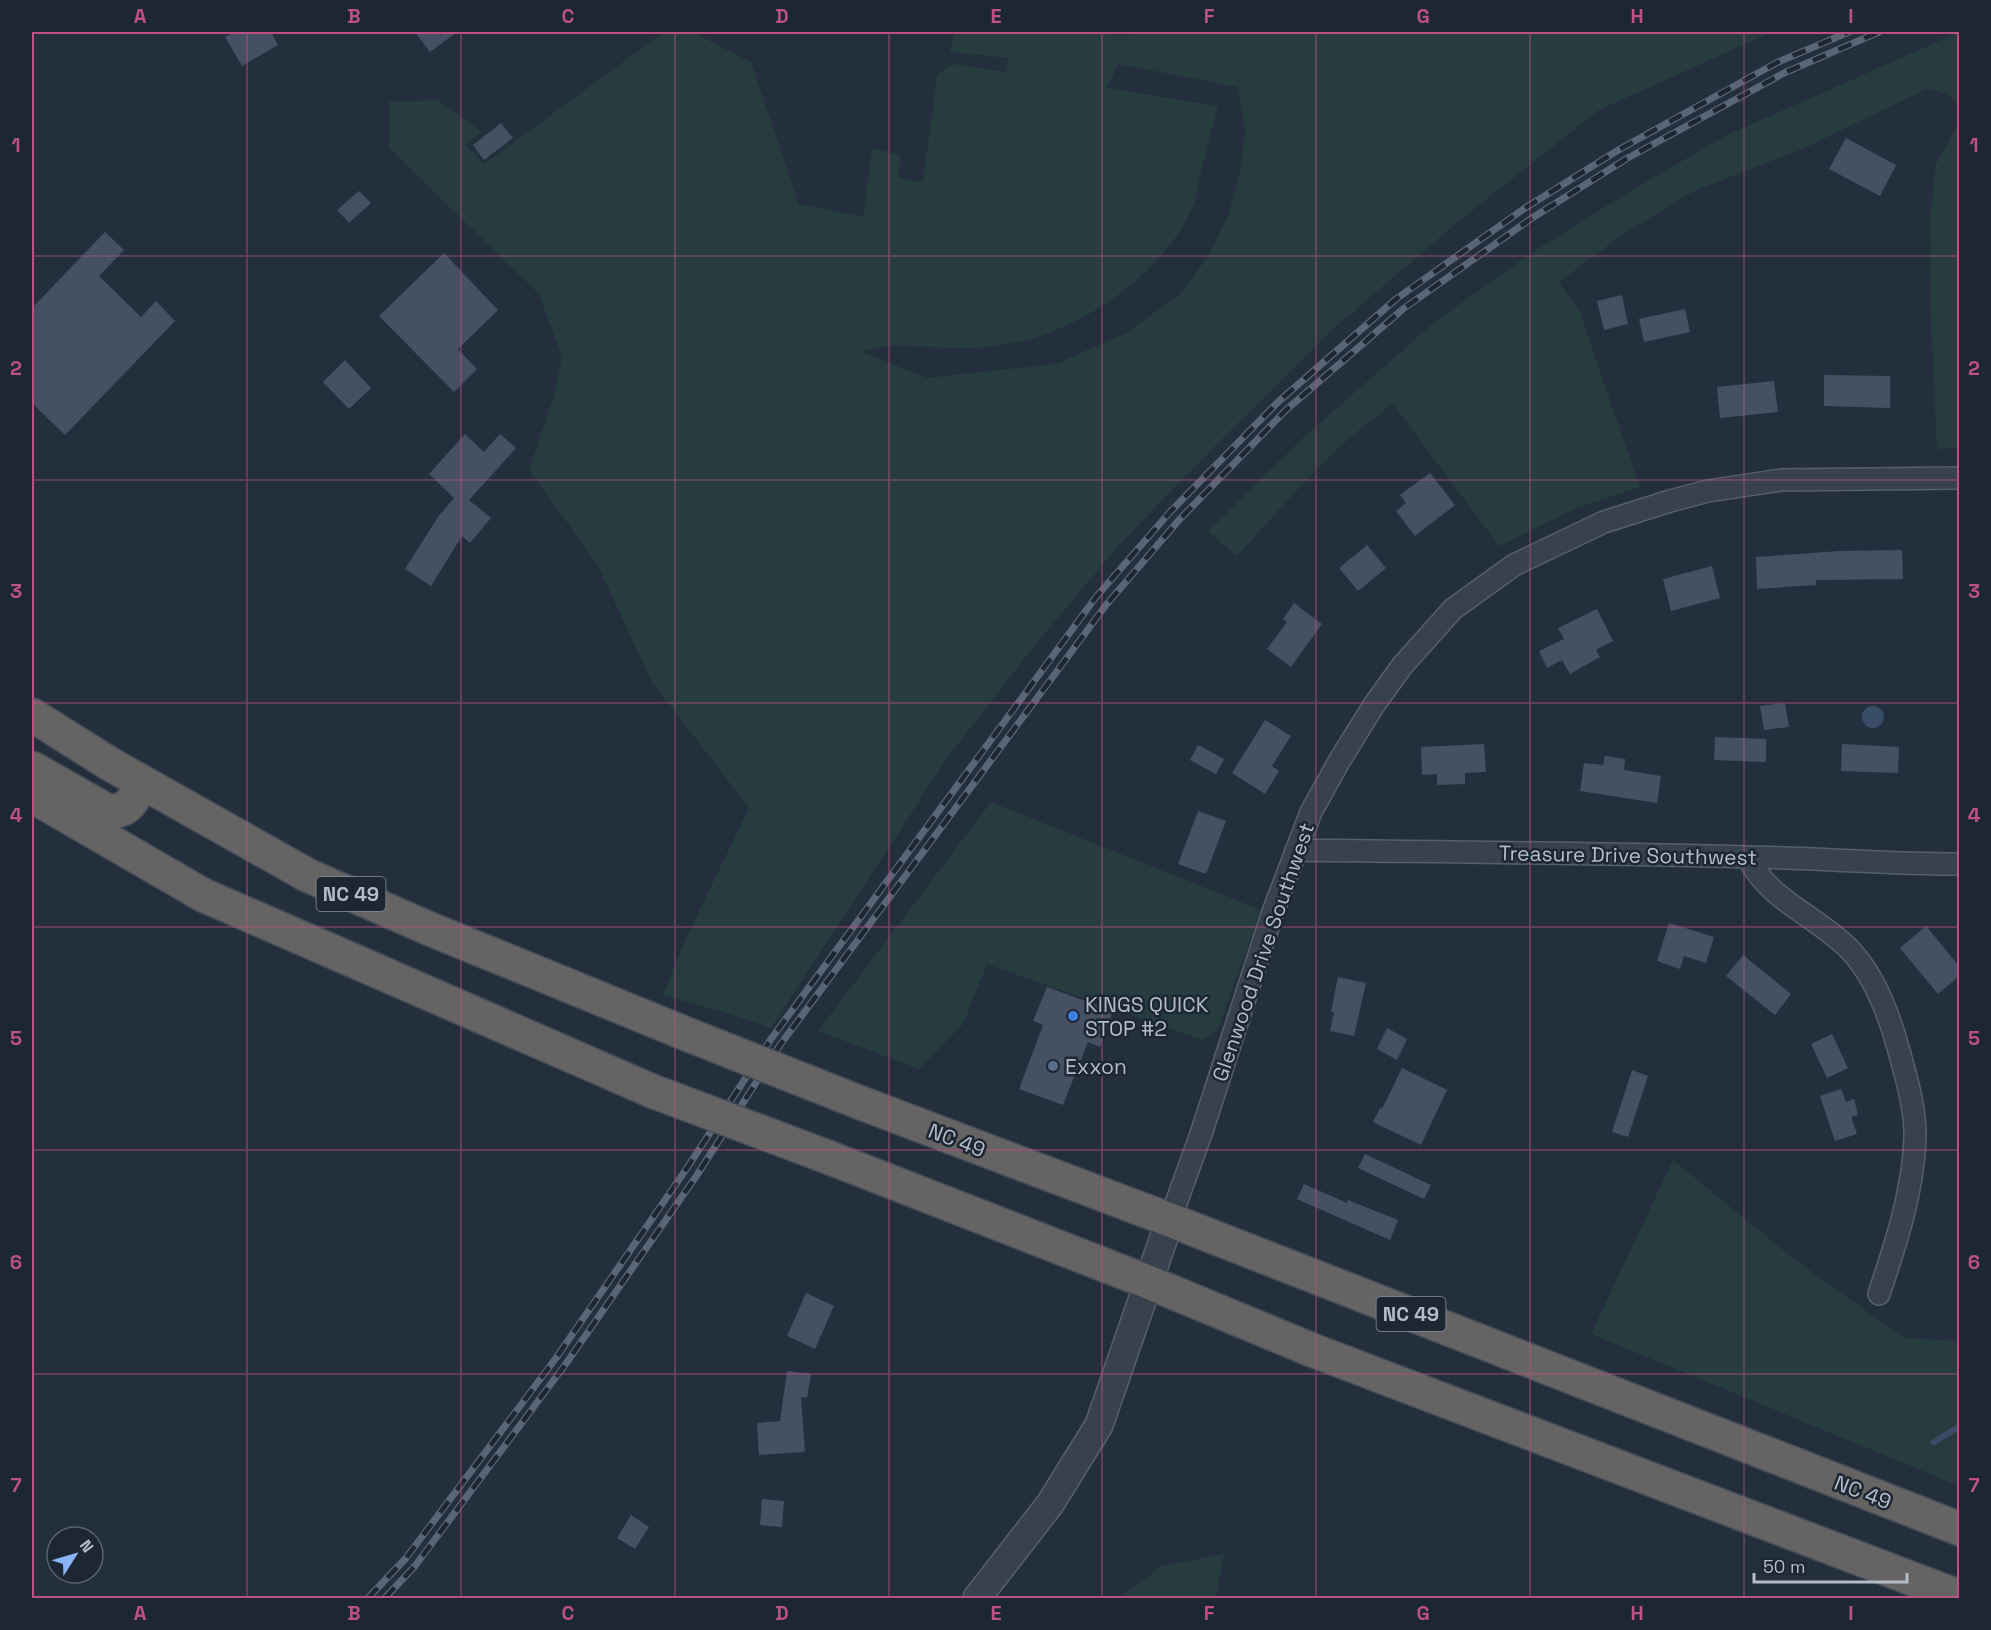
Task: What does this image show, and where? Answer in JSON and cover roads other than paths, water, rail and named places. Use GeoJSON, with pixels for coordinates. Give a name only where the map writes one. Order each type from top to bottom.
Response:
{"type":"FeatureCollection","features":[{"type":"Feature","properties":{"kind":"highway","name":"NC 49"},"geometry":{"type":"LineString","coordinates":[[32,715],[140,781],[307,875],[430,929],[861,1103],[1170,1220],[1959,1529]]}},
{"type":"Feature","properties":{"kind":"highway"},"geometry":{"type":"LineString","coordinates":[[32,768],[106,810],[114,812],[130,805],[137,794],[140,781]]}},
{"type":"Feature","properties":{"kind":"highway","name":"NC 49"},"geometry":{"type":"LineString","coordinates":[[32,796],[203,895],[652,1091],[1148,1282],[1323,1354],[1959,1597]]}},
{"type":"Feature","properties":{"kind":"street","name":"Glenwood Drive Southwest"},"geometry":{"type":"LineString","coordinates":[[1170,1220],[1311,812],[1374,705],[1402,666],[1453,609],[1514,565],[1604,522],[1708,491],[1781,480],[1959,478]]}},
{"type":"Feature","properties":{"kind":"street","name":"Treasure Drive Southwest"},"geometry":{"type":"LineString","coordinates":[[1296,850],[1748,856],[1904,864],[1959,864]]}},
{"type":"Feature","properties":{"kind":"street"},"geometry":{"type":"LineString","coordinates":[[1748,856],[1762,882],[1824,927],[1852,952],[1873,983],[1890,1019],[1908,1083],[1915,1137],[1908,1196],[1898,1238],[1879,1294]]}},
{"type":"Feature","properties":{"kind":"street"},"geometry":{"type":"LineString","coordinates":[[977,1599],[1050,1504],[1099,1425],[1170,1220]]}},
{"type":"Feature","properties":{"kind":"water"},"geometry":{"type":"Polygon","coordinates":[[[1873,706],[1881,709],[1884,717],[1881,725],[1873,728],[1865,725],[1862,717],[1865,709],[1873,706]]]}},
{"type":"Feature","properties":{"kind":"waterway"},"geometry":{"type":"LineString","coordinates":[[1934,1442],[1960,1426]]}},
{"type":"Feature","properties":{"kind":"railway"},"geometry":{"type":"LineString","coordinates":[[368,1598],[406,1558],[556,1358],[687,1168],[771,1039],[1096,597],[1170,512],[1278,402],[1396,299],[1525,208],[1620,149],[1778,62],[1849,32]]}},
{"type":"Feature","properties":{"kind":"railway"},"geometry":{"type":"LineString","coordinates":[[385,1598],[415,1566],[565,1365],[697,1175],[780,1045],[1106,605],[1179,520],[1286,410],[1403,309],[1532,218],[1626,159],[1784,73],[1879,32]]}},
{"type":"Feature","properties":{"kind":"place","name":"KINGS QUICK STOP #2"},"geometry":{"type":"Point","coordinates":[1073,1016]}},
{"type":"Feature","properties":{"kind":"place","name":"Exxon"},"geometry":{"type":"Point","coordinates":[1053,1066]}}]}
